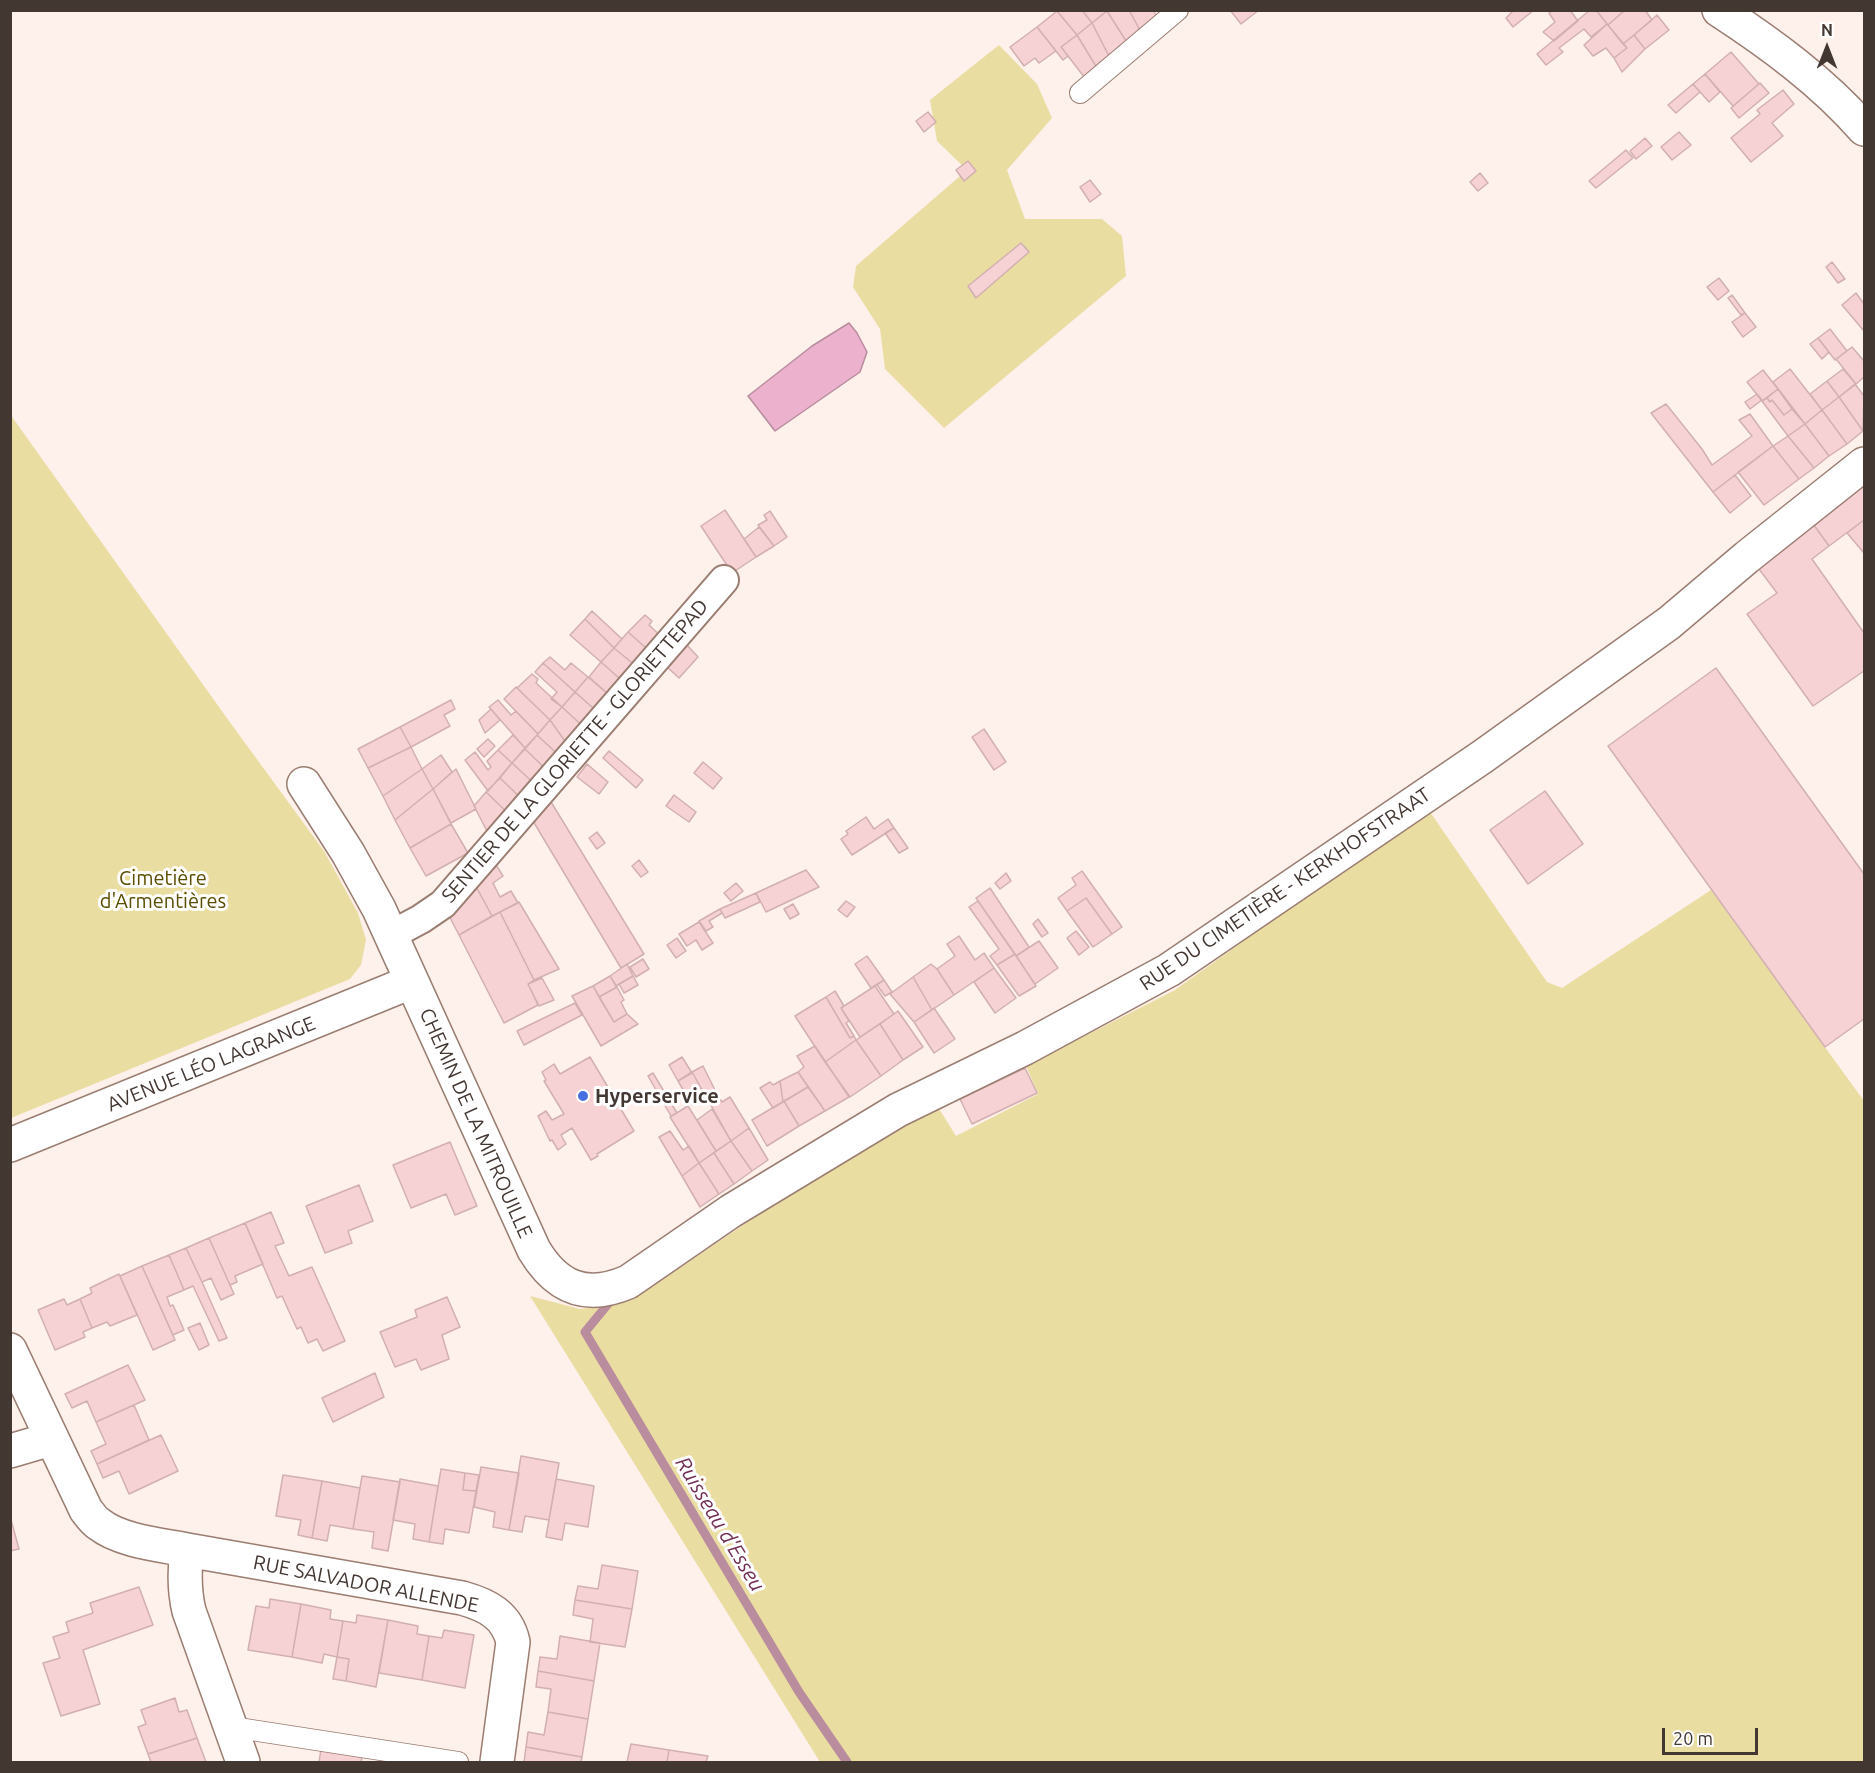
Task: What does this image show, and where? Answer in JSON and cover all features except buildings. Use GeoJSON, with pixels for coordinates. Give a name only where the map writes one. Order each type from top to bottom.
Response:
{"type":"FeatureCollection","features":[{"type":"Feature","properties":{"kind":"street"},"geometry":{"type":"LineString","coordinates":[[1719,10],[1802,70],[1845,107],[1864,129]]}},
{"type":"Feature","properties":{"kind":"street","name":"RUE DU CIMETIÈRE - KERKHOFSTRAAT"},"geometry":{"type":"LineString","coordinates":[[542,1264],[562,1282],[582,1289],[603,1289],[628,1282],[731,1211],[898,1110],[1025,1048],[1169,970],[1482,757],[1669,623],[1746,557],[1864,464]]}},
{"type":"Feature","properties":{"kind":"street","name":"SENTIER DE LA GLORIETTE - GLORIETTEPAD"},"geometry":{"type":"LineString","coordinates":[[391,935],[443,904],[724,580]]}},
{"type":"Feature","properties":{"kind":"street"},"geometry":{"type":"LineString","coordinates":[[304,784],[364,880],[411,982]]}},
{"type":"Feature","properties":{"kind":"street","name":"CHEMIN DE LA MITROUILLE"},"geometry":{"type":"LineString","coordinates":[[411,982],[542,1264]]}},
{"type":"Feature","properties":{"kind":"street","name":"AVENUE LÉO LAGRANGE"},"geometry":{"type":"LineString","coordinates":[[10,1146],[411,982]]}},
{"type":"Feature","properties":{"kind":"street","name":"RUE SALVADOR ALLENDE"},"geometry":{"type":"LineString","coordinates":[[10,1350],[86,1510],[98,1524],[111,1532],[187,1550],[462,1598],[478,1602],[494,1611],[511,1632],[513,1642],[497,1762]]}},
{"type":"Feature","properties":{"kind":"street"},"geometry":{"type":"LineString","coordinates":[[10,1451],[51,1439]]}},
{"type":"Feature","properties":{"kind":"street"},"geometry":{"type":"LineString","coordinates":[[187,1550],[184,1576],[189,1611],[243,1762]]}},
{"type":"Feature","properties":{"kind":"lane"},"geometry":{"type":"LineString","coordinates":[[1080,93],[1178,10]]}},
{"type":"Feature","properties":{"kind":"lane"},"geometry":{"type":"LineString","coordinates":[[232,1726],[458,1762]]}},
{"type":"Feature","properties":{"kind":"green space"},"geometry":{"type":"Polygon","coordinates":[[[999,45],[1037,84],[1052,118],[1007,170],[1025,219],[1102,219],[1122,236],[1126,276],[944,428],[885,369],[880,329],[853,287],[856,266],[967,170],[937,141],[930,100],[999,45]]]}},
{"type":"Feature","properties":{"kind":"green space","name":"Cimetière d'Armentières"},"geometry":{"type":"Polygon","coordinates":[[[10,414],[324,851],[358,913],[366,940],[361,965],[350,979],[11,1118],[10,414]]]}},
{"type":"Feature","properties":{"kind":"green space"},"geometry":{"type":"Polygon","coordinates":[[[1428,809],[1547,982],[1562,988],[1711,890],[1864,1101],[1864,1762],[820,1762],[530,1296],[580,1309],[634,1299],[842,1158],[938,1107],[956,1136],[1038,1094],[1026,1066],[1175,990],[1428,809]]]}},
{"type":"Feature","properties":{"kind":"shaded area"},"geometry":{"type":"Polygon","coordinates":[[[849,323],[867,352],[860,372],[775,431],[748,396],[812,346],[849,323]]]}},
{"type":"Feature","properties":{"kind":"waterway","name":"Ruisseau d'Esseu"},"geometry":{"type":"LineString","coordinates":[[608,1304],[585,1332],[799,1692],[847,1762]]}},
{"type":"Feature","properties":{"kind":"place","name":"Hyperservice"},"geometry":{"type":"Point","coordinates":[583,1096]}}]}
